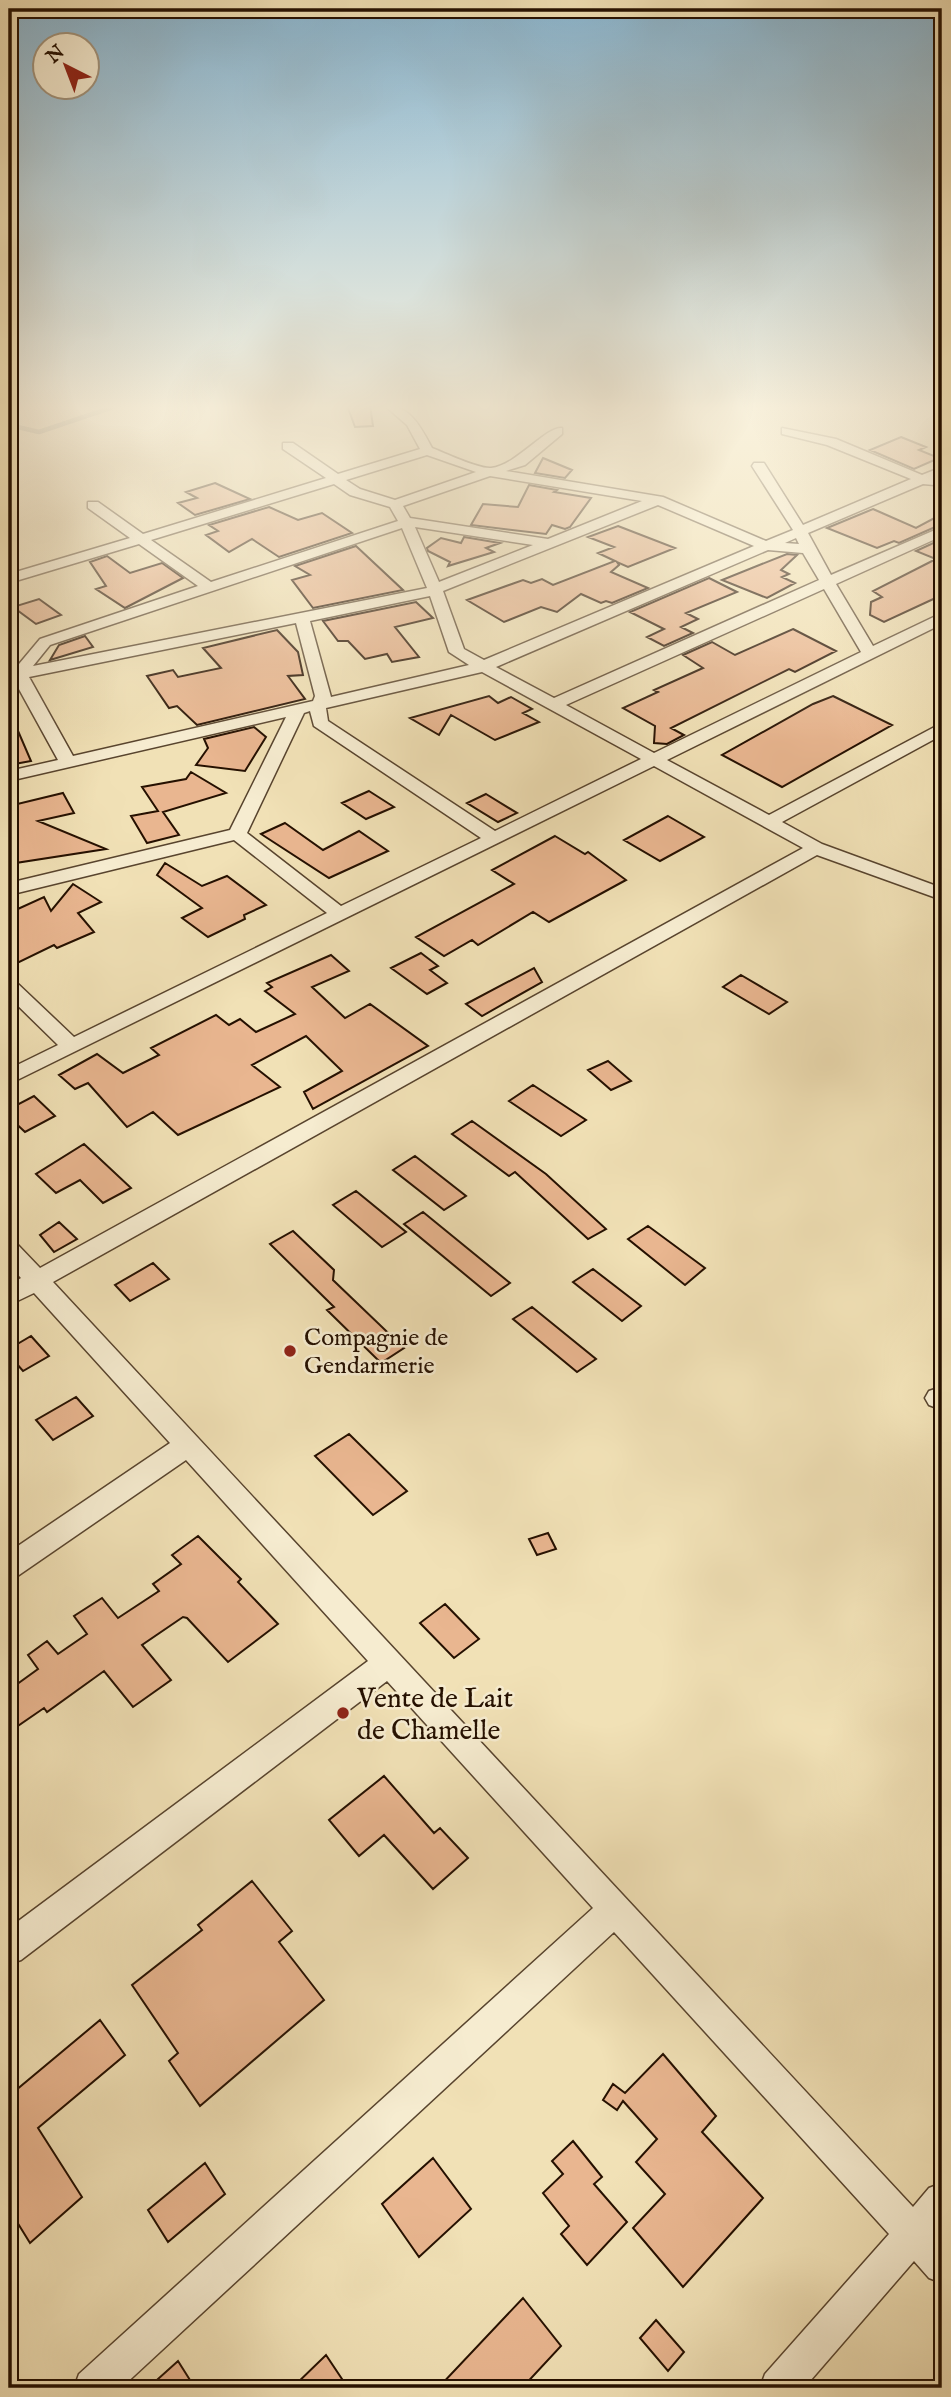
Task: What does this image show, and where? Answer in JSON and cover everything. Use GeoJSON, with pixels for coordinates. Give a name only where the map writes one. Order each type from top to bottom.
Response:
{"type":"FeatureCollection","features":[{"type":"Feature","properties":{"kind":"street"},"geometry":{"type":"LineString","coordinates":[[109,517],[210,588]]}},
{"type":"Feature","properties":{"kind":"street"},"geometry":{"type":"LineString","coordinates":[[9,579],[212,517]]}},
{"type":"Feature","properties":{"kind":"street"},"geometry":{"type":"LineString","coordinates":[[403,517],[435,590],[457,652],[816,848],[942,894]]}},
{"type":"Feature","properties":{"kind":"street"},"geometry":{"type":"LineString","coordinates":[[14,675],[435,590],[617,517]]}},
{"type":"Feature","properties":{"kind":"street"},"geometry":{"type":"LineString","coordinates":[[698,517],[767,546],[808,549]]}},
{"type":"Feature","properties":{"kind":"street"},"geometry":{"type":"LineString","coordinates":[[791,517],[870,654]]}},
{"type":"Feature","properties":{"kind":"street"},"geometry":{"type":"LineString","coordinates":[[9,776],[318,707],[482,667],[837,517]]}},
{"type":"Feature","properties":{"kind":"street"},"geometry":{"type":"LineString","coordinates":[[14,675],[45,642],[407,523],[550,544]]}},
{"type":"Feature","properties":{"kind":"street"},"geometry":{"type":"LineString","coordinates":[[553,705],[942,531]]}},
{"type":"Feature","properties":{"kind":"street"},"geometry":{"type":"LineString","coordinates":[[303,618],[323,696],[318,707],[320,723],[494,838]]}},
{"type":"Feature","properties":{"kind":"street"},"geometry":{"type":"LineString","coordinates":[[9,1077],[942,618]]}},
{"type":"Feature","properties":{"kind":"street"},"geometry":{"type":"LineString","coordinates":[[14,675],[68,763]]}},
{"type":"Feature","properties":{"kind":"street"},"geometry":{"type":"LineString","coordinates":[[237,834],[297,711]]}},
{"type":"Feature","properties":{"kind":"street"},"geometry":{"type":"LineString","coordinates":[[767,823],[942,728]]}},
{"type":"Feature","properties":{"kind":"street"},"geometry":{"type":"LineString","coordinates":[[9,889],[237,834]]}},
{"type":"Feature","properties":{"kind":"street"},"geometry":{"type":"LineString","coordinates":[[237,834],[340,914]]}},
{"type":"Feature","properties":{"kind":"street"},"geometry":{"type":"LineString","coordinates":[[9,1296],[816,848]]}},
{"type":"Feature","properties":{"kind":"street"},"geometry":{"type":"LineString","coordinates":[[9,986],[71,1046]]}},
{"type":"Feature","properties":{"kind":"street"},"geometry":{"type":"LineString","coordinates":[[9,1250],[942,2265]]}},
{"type":"Feature","properties":{"kind":"street"},"geometry":{"type":"LineString","coordinates":[[9,1567],[187,1445]]}},
{"type":"Feature","properties":{"kind":"street"},"geometry":{"type":"LineString","coordinates":[[9,1948],[387,1662]]}},
{"type":"Feature","properties":{"kind":"street"},"geometry":{"type":"LineString","coordinates":[[93,2388],[615,1909]]}},
{"type":"Feature","properties":{"kind":"street"},"geometry":{"type":"LineString","coordinates":[[779,2388],[942,2201]]}},
{"type":"Feature","properties":{"kind":"building"},"geometry":{"type":"Polygon","coordinates":[[[236,517],[291,517],[298,520],[328,517],[352,533],[279,557],[252,539],[229,552],[206,535],[218,531],[209,525],[236,517]]]}},
{"type":"Feature","properties":{"kind":"building"},"geometry":{"type":"Polygon","coordinates":[[[476,517],[577,517],[570,527],[565,529],[552,525],[546,534],[471,525],[476,517]]]}},
{"type":"Feature","properties":{"kind":"building"},"geometry":{"type":"Polygon","coordinates":[[[854,517],[891,517],[916,528],[942,517],[942,524],[899,543],[894,541],[877,548],[827,528],[854,517]]]}},
{"type":"Feature","properties":{"kind":"building"},"geometry":{"type":"Polygon","coordinates":[[[618,526],[675,548],[628,567],[617,562],[619,565],[611,572],[648,588],[612,603],[601,603],[581,594],[557,612],[541,607],[504,622],[467,600],[523,580],[531,583],[542,579],[553,585],[615,561],[598,553],[614,547],[588,537],[618,526]]]}},
{"type":"Feature","properties":{"kind":"building"},"geometry":{"type":"Polygon","coordinates":[[[464,537],[500,543],[486,548],[494,552],[448,566],[450,562],[428,551],[427,548],[441,538],[461,543],[464,537]]]}},
{"type":"Feature","properties":{"kind":"building"},"geometry":{"type":"Polygon","coordinates":[[[942,539],[942,595],[884,622],[870,615],[871,602],[882,597],[873,591],[936,559],[916,551],[942,539]]]}},
{"type":"Feature","properties":{"kind":"building"},"geometry":{"type":"Polygon","coordinates":[[[356,546],[403,590],[313,608],[292,580],[310,575],[295,566],[356,546]]]}},
{"type":"Feature","properties":{"kind":"building"},"geometry":{"type":"Polygon","coordinates":[[[787,554],[797,555],[781,570],[789,574],[782,577],[795,583],[767,598],[722,580],[787,554]]]}},
{"type":"Feature","properties":{"kind":"building"},"geometry":{"type":"Polygon","coordinates":[[[107,556],[130,573],[162,563],[183,578],[125,608],[96,589],[106,586],[90,562],[107,556]]]}},
{"type":"Feature","properties":{"kind":"building"},"geometry":{"type":"Polygon","coordinates":[[[709,578],[737,592],[686,613],[698,619],[681,627],[693,633],[664,646],[647,637],[664,629],[630,612],[709,578]]]}},
{"type":"Feature","properties":{"kind":"building"},"geometry":{"type":"Polygon","coordinates":[[[39,599],[61,615],[36,624],[13,607],[39,599]]]}},
{"type":"Feature","properties":{"kind":"building"},"geometry":{"type":"Polygon","coordinates":[[[416,602],[433,618],[395,627],[419,657],[392,662],[387,654],[365,659],[348,641],[338,641],[323,621],[416,602]]]}},
{"type":"Feature","properties":{"kind":"building"},"geometry":{"type":"Polygon","coordinates":[[[793,629],[836,651],[795,672],[789,669],[671,728],[684,735],[667,744],[654,743],[655,726],[623,708],[658,692],[654,690],[703,668],[683,655],[712,642],[735,655],[793,629]]]}},
{"type":"Feature","properties":{"kind":"building"},"geometry":{"type":"Polygon","coordinates":[[[277,630],[298,652],[303,675],[288,676],[305,699],[197,725],[177,706],[169,708],[147,676],[173,670],[178,677],[221,668],[203,648],[277,630]]]}},
{"type":"Feature","properties":{"kind":"building"},"geometry":{"type":"Polygon","coordinates":[[[85,636],[93,647],[50,660],[59,645],[85,636]]]}},
{"type":"Feature","properties":{"kind":"building"},"geometry":{"type":"Polygon","coordinates":[[[489,696],[498,703],[511,697],[532,709],[523,713],[539,722],[495,740],[451,715],[439,735],[410,718],[489,696]]]}},
{"type":"Feature","properties":{"kind":"building"},"geometry":{"type":"Polygon","coordinates":[[[833,696],[892,725],[782,787],[722,755],[813,704],[833,696]]]}},
{"type":"Feature","properties":{"kind":"building"},"geometry":{"type":"Polygon","coordinates":[[[9,710],[31,761],[9,765],[9,710]]]}},
{"type":"Feature","properties":{"kind":"building"},"geometry":{"type":"Polygon","coordinates":[[[254,727],[266,737],[245,771],[196,765],[208,748],[204,739],[254,727]]]}},
{"type":"Feature","properties":{"kind":"building"},"geometry":{"type":"Polygon","coordinates":[[[191,772],[226,793],[163,812],[179,835],[147,843],[131,816],[158,811],[142,787],[186,779],[191,772]]]}},
{"type":"Feature","properties":{"kind":"building"},"geometry":{"type":"Polygon","coordinates":[[[369,791],[394,807],[366,819],[342,803],[369,791]]]}},
{"type":"Feature","properties":{"kind":"building"},"geometry":{"type":"Polygon","coordinates":[[[63,793],[74,813],[38,821],[106,849],[9,864],[9,806],[63,793]]]}},
{"type":"Feature","properties":{"kind":"building"},"geometry":{"type":"Polygon","coordinates":[[[486,794],[517,813],[498,822],[467,803],[486,794]]]}},
{"type":"Feature","properties":{"kind":"building"},"geometry":{"type":"Polygon","coordinates":[[[668,816],[704,837],[660,861],[624,840],[668,816]]]}},
{"type":"Feature","properties":{"kind":"building"},"geometry":{"type":"Polygon","coordinates":[[[285,823],[323,850],[359,831],[388,851],[329,878],[261,834],[285,823]]]}},
{"type":"Feature","properties":{"kind":"building"},"geometry":{"type":"Polygon","coordinates":[[[555,836],[585,854],[588,852],[626,880],[549,922],[533,912],[478,945],[472,940],[444,956],[416,937],[514,884],[492,870],[555,836]]]}},
{"type":"Feature","properties":{"kind":"building"},"geometry":{"type":"Polygon","coordinates":[[[165,863],[202,886],[227,876],[266,905],[244,915],[245,919],[208,937],[182,918],[202,908],[157,875],[165,863]]]}},
{"type":"Feature","properties":{"kind":"building"},"geometry":{"type":"Polygon","coordinates":[[[73,884],[101,902],[78,913],[94,932],[57,948],[54,945],[9,967],[9,913],[44,897],[51,911],[73,884]]]}},
{"type":"Feature","properties":{"kind":"building"},"geometry":{"type":"Polygon","coordinates":[[[421,953],[438,966],[430,970],[447,983],[427,994],[391,968],[421,953]]]}},
{"type":"Feature","properties":{"kind":"building"},"geometry":{"type":"Polygon","coordinates":[[[331,955],[349,971],[312,987],[345,1018],[370,1004],[428,1046],[313,1109],[304,1092],[342,1071],[306,1036],[252,1065],[280,1087],[178,1135],[153,1112],[127,1127],[88,1083],[75,1089],[59,1075],[97,1054],[123,1073],[159,1055],[151,1048],[216,1015],[229,1025],[240,1019],[256,1032],[295,1014],[265,991],[272,987],[267,983],[331,955]]]}},
{"type":"Feature","properties":{"kind":"building"},"geometry":{"type":"Polygon","coordinates":[[[534,968],[542,982],[482,1016],[466,1004],[534,968]]]}},
{"type":"Feature","properties":{"kind":"building"},"geometry":{"type":"Polygon","coordinates":[[[741,975],[787,1002],[769,1014],[723,987],[741,975]]]}},
{"type":"Feature","properties":{"kind":"building"},"geometry":{"type":"Polygon","coordinates":[[[608,1061],[631,1081],[611,1090],[588,1070],[608,1061]]]}},
{"type":"Feature","properties":{"kind":"building"},"geometry":{"type":"Polygon","coordinates":[[[533,1085],[586,1120],[561,1136],[509,1101],[533,1085]]]}},
{"type":"Feature","properties":{"kind":"building"},"geometry":{"type":"Polygon","coordinates":[[[34,1096],[55,1116],[25,1132],[9,1117],[9,1109],[34,1096]]]}},
{"type":"Feature","properties":{"kind":"building"},"geometry":{"type":"Polygon","coordinates":[[[472,1121],[546,1174],[606,1229],[588,1239],[515,1172],[509,1176],[452,1134],[472,1121]]]}},
{"type":"Feature","properties":{"kind":"building"},"geometry":{"type":"Polygon","coordinates":[[[84,1144],[131,1188],[103,1203],[80,1180],[56,1193],[36,1174],[84,1144]]]}},
{"type":"Feature","properties":{"kind":"building"},"geometry":{"type":"Polygon","coordinates":[[[415,1156],[466,1196],[444,1210],[393,1170],[415,1156]]]}},
{"type":"Feature","properties":{"kind":"building"},"geometry":{"type":"Polygon","coordinates":[[[356,1191],[406,1232],[382,1247],[333,1205],[356,1191]]]}},
{"type":"Feature","properties":{"kind":"building"},"geometry":{"type":"Polygon","coordinates":[[[423,1212],[510,1283],[491,1296],[404,1224],[423,1212]]]}},
{"type":"Feature","properties":{"kind":"building"},"geometry":{"type":"Polygon","coordinates":[[[59,1222],[77,1239],[54,1252],[40,1235],[59,1222]]]}},
{"type":"Feature","properties":{"kind":"building"},"geometry":{"type":"Polygon","coordinates":[[[648,1226],[705,1268],[685,1285],[628,1239],[648,1226]]]}},
{"type":"Feature","properties":{"kind":"building"},"geometry":{"type":"Polygon","coordinates":[[[293,1231],[334,1270],[333,1280],[404,1348],[381,1363],[327,1310],[334,1307],[270,1244],[293,1231]]]}},
{"type":"Feature","properties":{"kind":"building"},"geometry":{"type":"Polygon","coordinates":[[[153,1263],[169,1279],[130,1301],[115,1285],[153,1263]]]}},
{"type":"Feature","properties":{"kind":"building"},"geometry":{"type":"Polygon","coordinates":[[[593,1269],[641,1306],[622,1321],[573,1282],[593,1269]]]}},
{"type":"Feature","properties":{"kind":"building"},"geometry":{"type":"Polygon","coordinates":[[[532,1307],[596,1359],[577,1372],[513,1319],[532,1307]]]}},
{"type":"Feature","properties":{"kind":"building"},"geometry":{"type":"Polygon","coordinates":[[[31,1336],[49,1356],[23,1371],[9,1355],[9,1349],[31,1336]]]}},
{"type":"Feature","properties":{"kind":"building"},"geometry":{"type":"Polygon","coordinates":[[[76,1397],[93,1416],[53,1440],[36,1420],[76,1397]]]}},
{"type":"Feature","properties":{"kind":"building"},"geometry":{"type":"Polygon","coordinates":[[[349,1434],[407,1491],[373,1515],[315,1456],[349,1434]]]}},
{"type":"Feature","properties":{"kind":"building"},"geometry":{"type":"Polygon","coordinates":[[[548,1533],[556,1549],[537,1555],[529,1539],[548,1533]]]}},
{"type":"Feature","properties":{"kind":"building"},"geometry":{"type":"Polygon","coordinates":[[[198,1536],[241,1579],[238,1582],[278,1624],[228,1662],[187,1618],[183,1617],[142,1645],[171,1680],[133,1707],[104,1671],[47,1712],[44,1708],[9,1732],[9,1690],[38,1669],[28,1655],[47,1641],[58,1654],[87,1634],[74,1616],[102,1598],[118,1618],[159,1591],[153,1584],[181,1564],[172,1555],[198,1536]]]}},
{"type":"Feature","properties":{"kind":"building"},"geometry":{"type":"Polygon","coordinates":[[[445,1604],[479,1639],[454,1658],[420,1623],[445,1604]]]}},
{"type":"Feature","properties":{"kind":"building"},"geometry":{"type":"Polygon","coordinates":[[[384,1776],[434,1833],[440,1828],[468,1858],[433,1889],[384,1835],[359,1856],[329,1820],[384,1776]]]}},
{"type":"Feature","properties":{"kind":"building"},"geometry":{"type":"Polygon","coordinates":[[[252,1881],[292,1931],[279,1942],[324,2000],[200,2106],[169,2061],[178,2053],[132,1985],[202,1930],[198,1925],[252,1881]]]}},
{"type":"Feature","properties":{"kind":"building"},"geometry":{"type":"Polygon","coordinates":[[[100,2020],[125,2055],[38,2128],[82,2197],[30,2243],[9,2209],[9,2096],[100,2020]]]}},
{"type":"Feature","properties":{"kind":"building"},"geometry":{"type":"Polygon","coordinates":[[[663,2054],[716,2116],[702,2132],[763,2198],[683,2287],[633,2228],[665,2194],[636,2162],[657,2139],[623,2101],[617,2110],[603,2100],[613,2084],[625,2093],[663,2054]]]}},
{"type":"Feature","properties":{"kind":"building"},"geometry":{"type":"Polygon","coordinates":[[[573,2141],[602,2177],[594,2184],[627,2222],[587,2265],[561,2234],[569,2226],[543,2193],[563,2174],[552,2161],[573,2141]]]}},
{"type":"Feature","properties":{"kind":"building"},"geometry":{"type":"Polygon","coordinates":[[[433,2158],[471,2209],[419,2257],[382,2204],[433,2158]]]}},
{"type":"Feature","properties":{"kind":"building"},"geometry":{"type":"Polygon","coordinates":[[[205,2163],[225,2194],[168,2242],[148,2210],[205,2163]]]}},
{"type":"Feature","properties":{"kind":"building"},"geometry":{"type":"Polygon","coordinates":[[[523,2298],[561,2346],[522,2388],[438,2388],[523,2298]]]}},
{"type":"Feature","properties":{"kind":"building"},"geometry":{"type":"Polygon","coordinates":[[[656,2320],[684,2352],[668,2371],[640,2338],[656,2320]]]}},
{"type":"Feature","properties":{"kind":"building"},"geometry":{"type":"Polygon","coordinates":[[[326,2355],[348,2388],[292,2388],[326,2355]]]}},
{"type":"Feature","properties":{"kind":"building"},"geometry":{"type":"Polygon","coordinates":[[[178,2361],[195,2388],[148,2388],[178,2361]]]}},
{"type":"Feature","properties":{"kind":"place","name":"Compagnie de Gendarmerie"},"geometry":{"type":"Point","coordinates":[290,1351]}},
{"type":"Feature","properties":{"kind":"place","name":"Vente de Lait de Chamelle"},"geometry":{"type":"Point","coordinates":[343,1713]}}]}
